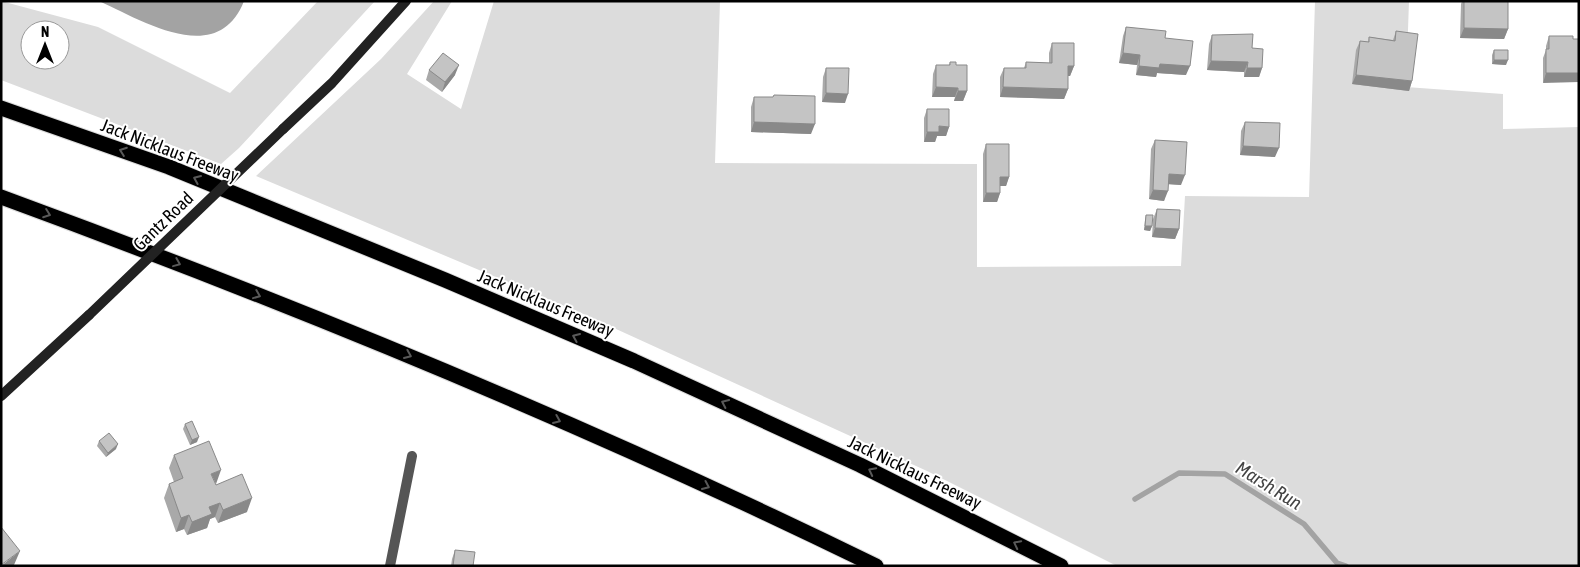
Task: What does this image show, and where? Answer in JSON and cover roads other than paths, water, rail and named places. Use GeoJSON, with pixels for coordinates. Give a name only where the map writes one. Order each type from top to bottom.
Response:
{"type":"FeatureCollection","features":[{"type":"Feature","properties":{"kind":"highway","name":"Jack Nicklaus Freeway"},"geometry":{"type":"LineString","coordinates":[[1,108],[169,167],[446,280],[625,358],[860,465],[1061,566]]}},
{"type":"Feature","properties":{"kind":"highway"},"geometry":{"type":"LineString","coordinates":[[1,197],[134,246],[403,353],[595,436],[876,566]]}},
{"type":"Feature","properties":{"kind":"main road","name":"Gantz Road"},"geometry":{"type":"LineString","coordinates":[[1,396],[89,315],[332,83],[406,1]]}},
{"type":"Feature","properties":{"kind":"street"},"geometry":{"type":"LineString","coordinates":[[390,566],[412,456]]}},
{"type":"Feature","properties":{"kind":"waterway","name":"Marsh Run"},"geometry":{"type":"LineString","coordinates":[[1135,499],[1179,473],[1225,474],[1304,524],[1337,563],[1346,566]]}}]}
